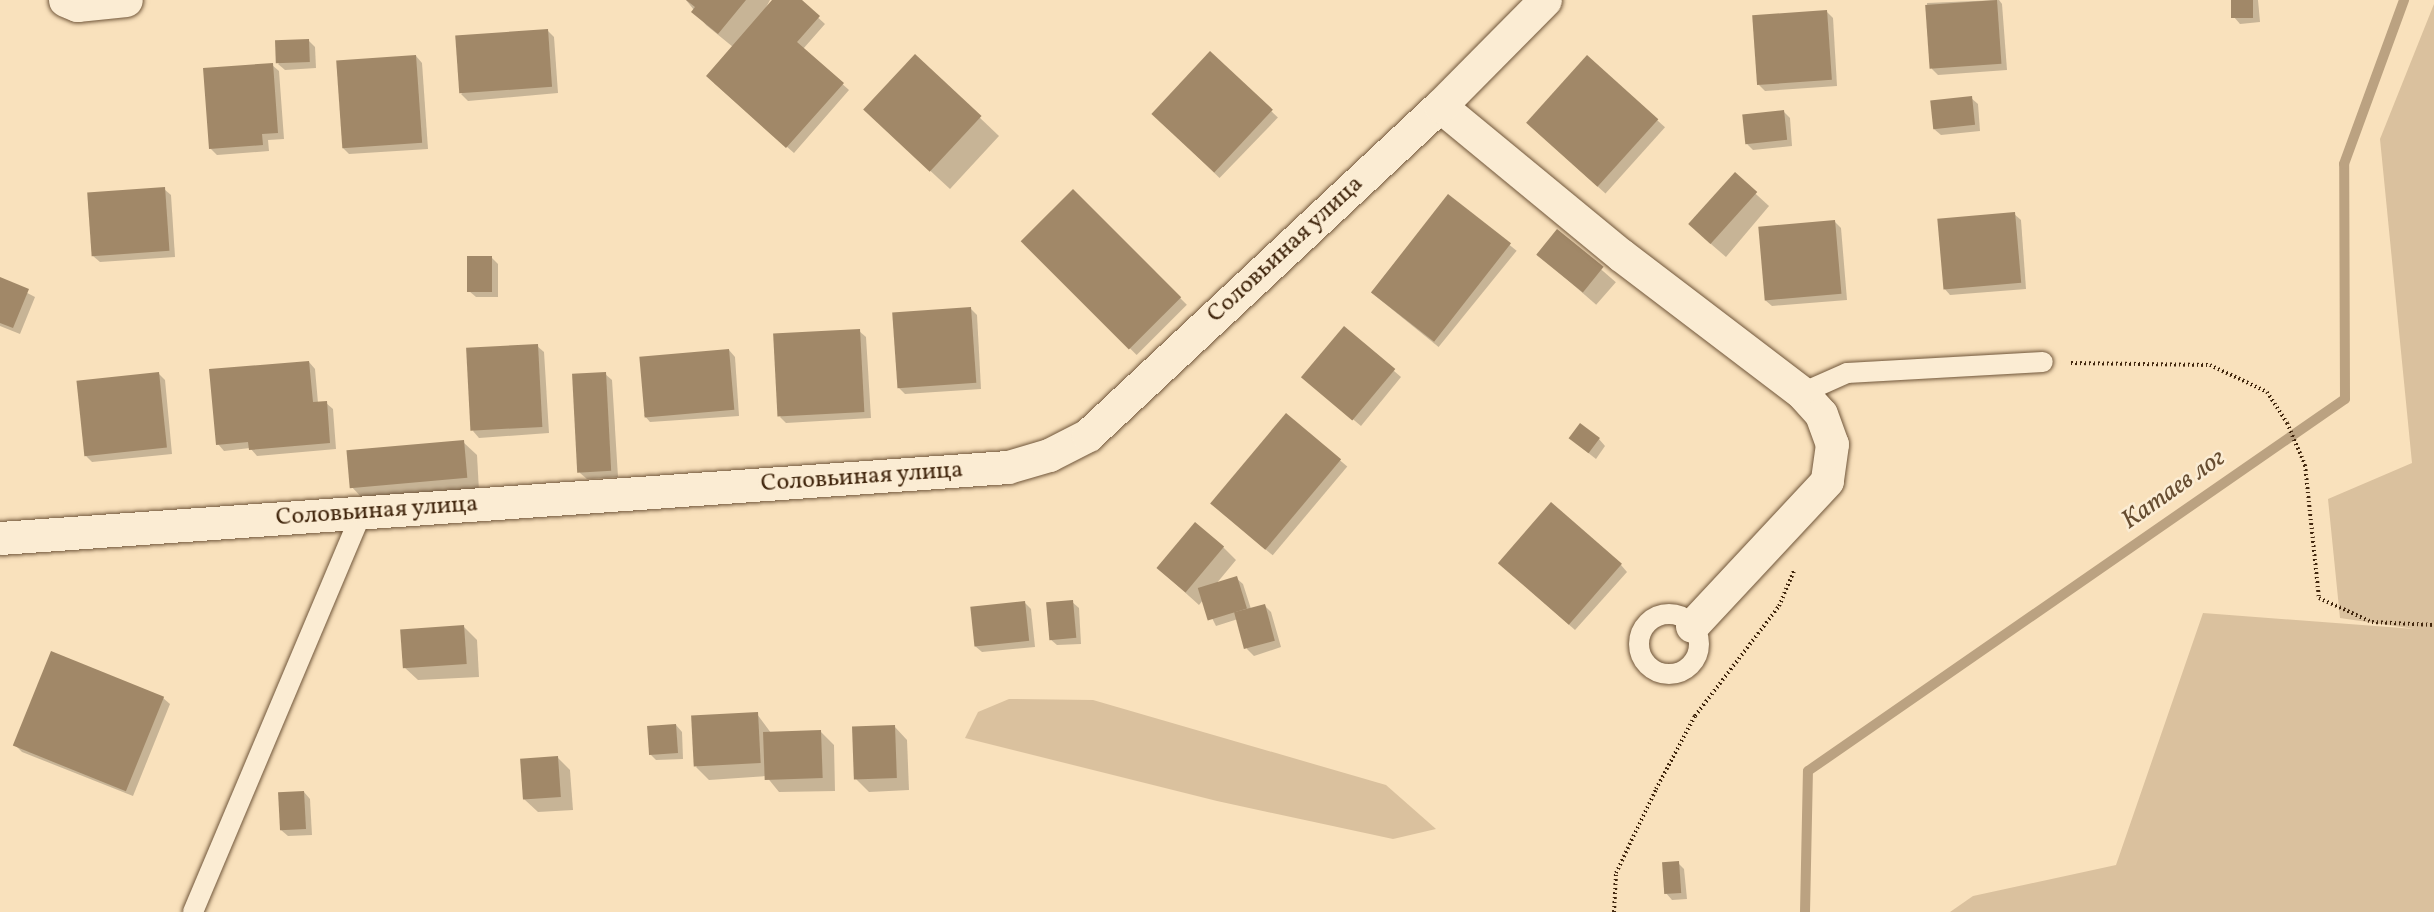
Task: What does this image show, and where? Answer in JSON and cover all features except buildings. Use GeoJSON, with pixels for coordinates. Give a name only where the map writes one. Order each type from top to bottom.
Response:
{"type":"FeatureCollection","features":[{"type":"Feature","properties":{"kind":"street"},"geometry":{"type":"LineString","coordinates":[[65,0],[76,5],[126,0]]}},
{"type":"Feature","properties":{"kind":"street","name":"Соловьиная улица"},"geometry":{"type":"LineString","coordinates":[[0,538],[1008,467],[1049,455],[1088,435],[1440,106],[1545,0]]}},
{"type":"Feature","properties":{"kind":"street"},"geometry":{"type":"LineString","coordinates":[[1440,106],[1621,255],[1802,393],[1821,414],[1830,434],[1832,460],[1827,481],[1692,626]]}},
{"type":"Feature","properties":{"kind":"lane"},"geometry":{"type":"LineString","coordinates":[[1802,393],[1847,374],[2043,362]]}},
{"type":"Feature","properties":{"kind":"lane"},"geometry":{"type":"LineString","coordinates":[[193,912],[361,514]]}},
{"type":"Feature","properties":{"kind":"path"},"geometry":{"type":"LineString","coordinates":[[2043,362],[2210,365],[2267,392],[2287,423],[2305,465],[2319,598],[2372,622],[2434,625]]}},
{"type":"Feature","properties":{"kind":"path"},"geometry":{"type":"LineString","coordinates":[[1614,912],[1616,873],[1656,789],[1695,716],[1779,606],[1797,564]]}},
{"type":"Feature","properties":{"kind":"shaded area"},"geometry":{"type":"Polygon","coordinates":[[[2434,4],[2434,912],[1950,912],[1973,896],[2116,865],[2203,613],[2415,629],[2340,618],[2328,499],[2412,463],[2380,139],[2434,4]]]}},
{"type":"Feature","properties":{"kind":"shaded area"},"geometry":{"type":"Polygon","coordinates":[[[1009,699],[1093,700],[1386,785],[1436,829],[1393,839],[1217,801],[965,738],[978,712],[1009,699]]]}},
{"type":"Feature","properties":{"kind":"waterway","name":"Катаев лог"},"geometry":{"type":"LineString","coordinates":[[1805,912],[1808,771],[2345,399],[2344,164],[2404,0]]}}]}
